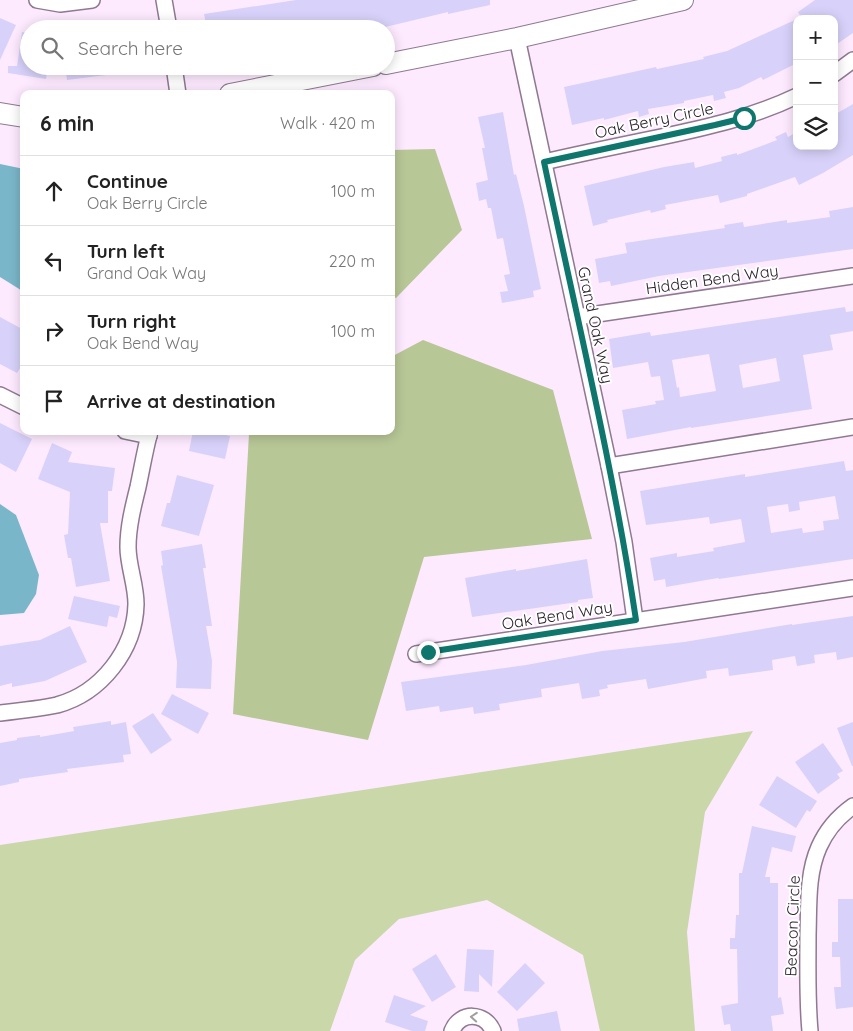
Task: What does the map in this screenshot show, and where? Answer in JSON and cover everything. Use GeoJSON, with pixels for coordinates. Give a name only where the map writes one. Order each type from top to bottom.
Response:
{"type":"FeatureCollection","features":[{"type":"Feature","properties":{"kind":"street"},"geometry":{"type":"LineString","coordinates":[[37,0],[60,4],[92,0]]}},
{"type":"Feature","properties":{"kind":"street"},"geometry":{"type":"LineString","coordinates":[[164,0],[167,20]]}},
{"type":"Feature","properties":{"kind":"street"},"geometry":{"type":"LineString","coordinates":[[395,62],[517,38],[683,0]]}},
{"type":"Feature","properties":{"kind":"street","name":"Grand Oak Way"},"geometry":{"type":"LineString","coordinates":[[517,38],[609,466],[624,542],[636,620]]}},
{"type":"Feature","properties":{"kind":"street"},"geometry":{"type":"LineString","coordinates":[[838,71],[853,60]]}},
{"type":"Feature","properties":{"kind":"street"},"geometry":{"type":"LineString","coordinates":[[175,75],[177,90]]}},
{"type":"Feature","properties":{"kind":"street"},"geometry":{"type":"LineString","coordinates":[[250,90],[327,75]]}},
{"type":"Feature","properties":{"kind":"street","name":"Oak Berry Circle"},"geometry":{"type":"LineString","coordinates":[[544,162],[744,118],[793,98]]}},
{"type":"Feature","properties":{"kind":"street"},"geometry":{"type":"LineString","coordinates":[[0,112],[20,116]]}},
{"type":"Feature","properties":{"kind":"street","name":"Hidden Bend Way"},"geometry":{"type":"LineString","coordinates":[[577,317],[853,276]]}},
{"type":"Feature","properties":{"kind":"street"},"geometry":{"type":"LineString","coordinates":[[0,395],[20,405]]}},
{"type":"Feature","properties":{"kind":"street"},"geometry":{"type":"LineString","coordinates":[[609,466],[853,427]]}},
{"type":"Feature","properties":{"kind":"street"},"geometry":{"type":"LineString","coordinates":[[0,713],[57,704],[76,697],[94,686],[108,674],[127,644],[136,606],[135,587],[128,549],[129,526],[149,435]]}},
{"type":"Feature","properties":{"kind":"street","name":"Oak Bend Way"},"geometry":{"type":"LineString","coordinates":[[416,654],[853,588]]}},
{"type":"Feature","properties":{"kind":"street","name":"Beacon Circle"},"geometry":{"type":"LineString","coordinates":[[810,1031],[807,992],[810,886],[813,864],[819,846],[830,827],[853,806]]}},
{"type":"Feature","properties":{"kind":"street"},"geometry":{"type":"LineString","coordinates":[[452,1031],[457,1022],[464,1017],[473,1016],[481,1017],[488,1022],[493,1031]]}},
{"type":"Feature","properties":{"kind":"green space"},"geometry":{"type":"Polygon","coordinates":[[[435,149],[462,230],[396,298],[395,298],[395,150],[435,149]]]}},
{"type":"Feature","properties":{"kind":"green space"},"geometry":{"type":"Polygon","coordinates":[[[423,340],[553,390],[592,539],[424,557],[368,740],[233,714],[249,435],[395,435],[395,355],[423,340]]]}},
{"type":"Feature","properties":{"kind":"green space"},"geometry":{"type":"Polygon","coordinates":[[[753,731],[705,812],[687,932],[695,1031],[600,1031],[583,955],[487,900],[399,919],[355,960],[330,1031],[0,1031],[0,845],[753,731]]]}},
{"type":"Feature","properties":{"kind":"water"},"geometry":{"type":"Polygon","coordinates":[[[0,164],[20,168],[20,290],[0,277],[0,164]]]}},
{"type":"Feature","properties":{"kind":"water"},"geometry":{"type":"Polygon","coordinates":[[[0,504],[16,515],[39,575],[36,594],[24,613],[0,615],[0,504]]]}},
{"type":"Feature","properties":{"kind":"building"},"geometry":{"type":"Polygon","coordinates":[[[296,0],[490,0],[490,5],[448,14],[448,12],[395,25],[395,20],[205,20],[204,14],[296,0]]]}},
{"type":"Feature","properties":{"kind":"building"},"geometry":{"type":"Polygon","coordinates":[[[815,0],[853,0],[853,33],[838,43],[838,15],[800,15],[798,12],[815,0]]]}},
{"type":"Feature","properties":{"kind":"building"},"geometry":{"type":"Polygon","coordinates":[[[0,18],[16,25],[0,60],[0,18]]]}},
{"type":"Feature","properties":{"kind":"building"},"geometry":{"type":"Polygon","coordinates":[[[793,21],[793,65],[763,80],[761,77],[739,88],[724,92],[726,98],[714,101],[713,95],[684,101],[684,103],[648,109],[649,114],[639,117],[638,111],[604,120],[604,118],[572,125],[564,87],[656,67],[657,69],[704,59],[703,57],[727,51],[793,21]]]}},
{"type":"Feature","properties":{"kind":"building"},"geometry":{"type":"Polygon","coordinates":[[[20,46],[20,75],[8,73],[8,66],[17,66],[20,46]]]}},
{"type":"Feature","properties":{"kind":"building"},"geometry":{"type":"Polygon","coordinates":[[[21,75],[47,75],[46,79],[21,75]]]}},
{"type":"Feature","properties":{"kind":"building"},"geometry":{"type":"Polygon","coordinates":[[[66,75],[106,75],[67,80],[66,75]]]}},
{"type":"Feature","properties":{"kind":"building"},"geometry":{"type":"Polygon","coordinates":[[[853,104],[853,155],[799,185],[795,177],[747,194],[747,196],[720,203],[718,195],[665,205],[666,209],[651,213],[650,210],[607,220],[608,222],[593,226],[584,186],[664,167],[694,162],[695,168],[722,161],[721,157],[737,153],[737,155],[777,140],[775,137],[786,132],[788,137],[793,134],[793,150],[838,150],[838,113],[853,104]]]}},
{"type":"Feature","properties":{"kind":"building"},"geometry":{"type":"Polygon","coordinates":[[[503,112],[514,175],[516,174],[524,206],[541,289],[533,291],[534,297],[502,303],[500,292],[508,291],[504,275],[510,274],[503,238],[497,239],[491,208],[488,208],[486,199],[479,201],[476,183],[488,180],[482,148],[485,148],[478,117],[503,112]]]}},
{"type":"Feature","properties":{"kind":"building"},"geometry":{"type":"Polygon","coordinates":[[[853,207],[853,249],[659,276],[611,286],[610,281],[599,283],[595,259],[627,253],[625,243],[725,228],[724,225],[743,222],[744,227],[787,220],[787,223],[830,217],[829,211],[853,207]]]}},
{"type":"Feature","properties":{"kind":"building"},"geometry":{"type":"Polygon","coordinates":[[[845,307],[846,312],[853,311],[853,331],[830,335],[833,350],[803,355],[812,409],[691,427],[627,439],[622,410],[656,404],[655,401],[664,400],[660,376],[651,377],[648,362],[613,368],[609,339],[650,332],[651,336],[845,307]],[[709,354],[672,360],[680,397],[716,391],[709,354]],[[776,358],[739,365],[743,388],[780,381],[776,358]]]}},
{"type":"Feature","properties":{"kind":"building"},"geometry":{"type":"Polygon","coordinates":[[[0,317],[20,328],[20,368],[17,373],[0,364],[0,317]]]}},
{"type":"Feature","properties":{"kind":"building"},"geometry":{"type":"Polygon","coordinates":[[[0,423],[20,433],[20,435],[32,439],[16,472],[0,463],[0,423]]]}},
{"type":"Feature","properties":{"kind":"building"},"geometry":{"type":"Polygon","coordinates":[[[192,435],[230,436],[225,459],[189,451],[192,435]]]}},
{"type":"Feature","properties":{"kind":"building"},"geometry":{"type":"Polygon","coordinates":[[[52,443],[72,452],[68,462],[115,468],[112,491],[108,491],[108,523],[100,523],[110,581],[76,587],[71,558],[68,558],[64,535],[68,534],[70,492],[38,479],[52,443]]]}},
{"type":"Feature","properties":{"kind":"building"},"geometry":{"type":"Polygon","coordinates":[[[844,461],[846,471],[853,470],[853,559],[666,587],[665,579],[654,581],[650,558],[677,553],[677,557],[714,551],[713,548],[745,542],[741,519],[710,524],[709,517],[646,525],[640,491],[745,474],[745,477],[844,461]],[[835,496],[799,502],[800,510],[789,512],[788,504],[767,507],[771,533],[802,528],[803,533],[824,530],[823,521],[839,519],[835,496]]]}},
{"type":"Feature","properties":{"kind":"building"},"geometry":{"type":"Polygon","coordinates":[[[177,475],[214,485],[199,536],[161,526],[167,503],[170,503],[177,475]]]}},
{"type":"Feature","properties":{"kind":"building"},"geometry":{"type":"Polygon","coordinates":[[[202,544],[206,568],[203,568],[212,626],[206,626],[212,661],[211,689],[176,688],[177,662],[161,566],[163,565],[161,551],[202,544]]]}},
{"type":"Feature","properties":{"kind":"building"},"geometry":{"type":"Polygon","coordinates":[[[587,559],[593,598],[578,600],[578,602],[472,617],[465,578],[587,559]]]}},
{"type":"Feature","properties":{"kind":"building"},"geometry":{"type":"Polygon","coordinates":[[[74,596],[120,606],[117,618],[109,616],[107,627],[68,619],[74,596]]]}},
{"type":"Feature","properties":{"kind":"building"},"geometry":{"type":"Polygon","coordinates":[[[853,616],[853,657],[837,660],[836,652],[814,655],[815,663],[797,666],[795,656],[772,660],[773,670],[729,676],[728,668],[706,671],[707,678],[648,689],[646,679],[607,685],[608,688],[599,690],[600,696],[582,699],[579,683],[541,689],[542,697],[499,704],[500,710],[474,714],[473,707],[440,712],[439,706],[406,711],[401,682],[526,665],[602,651],[684,642],[853,616]]]}},
{"type":"Feature","properties":{"kind":"building"},"geometry":{"type":"Polygon","coordinates":[[[70,626],[87,662],[45,681],[12,687],[12,683],[0,686],[0,646],[40,640],[70,626]]]}},
{"type":"Feature","properties":{"kind":"building"},"geometry":{"type":"Polygon","coordinates":[[[172,694],[209,713],[198,734],[161,714],[172,694]]]}},
{"type":"Feature","properties":{"kind":"building"},"geometry":{"type":"Polygon","coordinates":[[[153,713],[172,740],[151,754],[132,726],[153,713]]]}},
{"type":"Feature","properties":{"kind":"building"},"geometry":{"type":"Polygon","coordinates":[[[111,721],[111,725],[126,722],[131,754],[123,755],[124,762],[67,769],[68,772],[19,779],[19,782],[0,786],[0,743],[17,740],[17,738],[40,735],[40,737],[74,731],[73,727],[111,721]]]}},
{"type":"Feature","properties":{"kind":"building"},"geometry":{"type":"Polygon","coordinates":[[[853,722],[853,766],[852,766],[837,728],[853,722]]]}},
{"type":"Feature","properties":{"kind":"building"},"geometry":{"type":"Polygon","coordinates":[[[823,743],[843,771],[837,774],[840,778],[818,794],[795,762],[823,743]]]}},
{"type":"Feature","properties":{"kind":"building"},"geometry":{"type":"Polygon","coordinates":[[[777,776],[817,801],[810,812],[807,810],[796,828],[759,805],[777,776]]]}},
{"type":"Feature","properties":{"kind":"building"},"geometry":{"type":"Polygon","coordinates":[[[752,826],[796,836],[792,852],[772,847],[765,877],[770,877],[770,883],[778,883],[778,998],[781,997],[784,1014],[771,1016],[773,1031],[731,1031],[730,1024],[724,1025],[721,1006],[738,1003],[737,949],[730,949],[730,938],[735,938],[736,915],[739,915],[739,873],[742,873],[752,826]]]}},
{"type":"Feature","properties":{"kind":"building"},"geometry":{"type":"Polygon","coordinates":[[[838,899],[853,899],[853,1007],[836,1009],[834,987],[841,987],[840,957],[832,957],[832,942],[838,942],[838,899]]]}},
{"type":"Feature","properties":{"kind":"building"},"geometry":{"type":"Polygon","coordinates":[[[467,949],[494,950],[492,987],[479,974],[479,992],[464,991],[467,949]]]}},
{"type":"Feature","properties":{"kind":"building"},"geometry":{"type":"Polygon","coordinates":[[[436,954],[456,987],[432,1002],[412,969],[436,954]]]}},
{"type":"Feature","properties":{"kind":"building"},"geometry":{"type":"Polygon","coordinates":[[[525,963],[545,983],[517,1011],[497,992],[525,963]]]}},
{"type":"Feature","properties":{"kind":"building"},"geometry":{"type":"Polygon","coordinates":[[[394,995],[426,1006],[410,1015],[428,1021],[425,1031],[412,1031],[385,1022],[394,995]]]}},
{"type":"Feature","properties":{"kind":"building"},"geometry":{"type":"Polygon","coordinates":[[[557,1011],[561,1031],[519,1031],[517,1019],[557,1011]]]}},
{"type":"Feature","properties":{"kind":"route"},"geometry":{"type":"LineString","coordinates":[[428,652],[636,620],[624,542],[609,466],[544,162],[744,118]]}}]}
